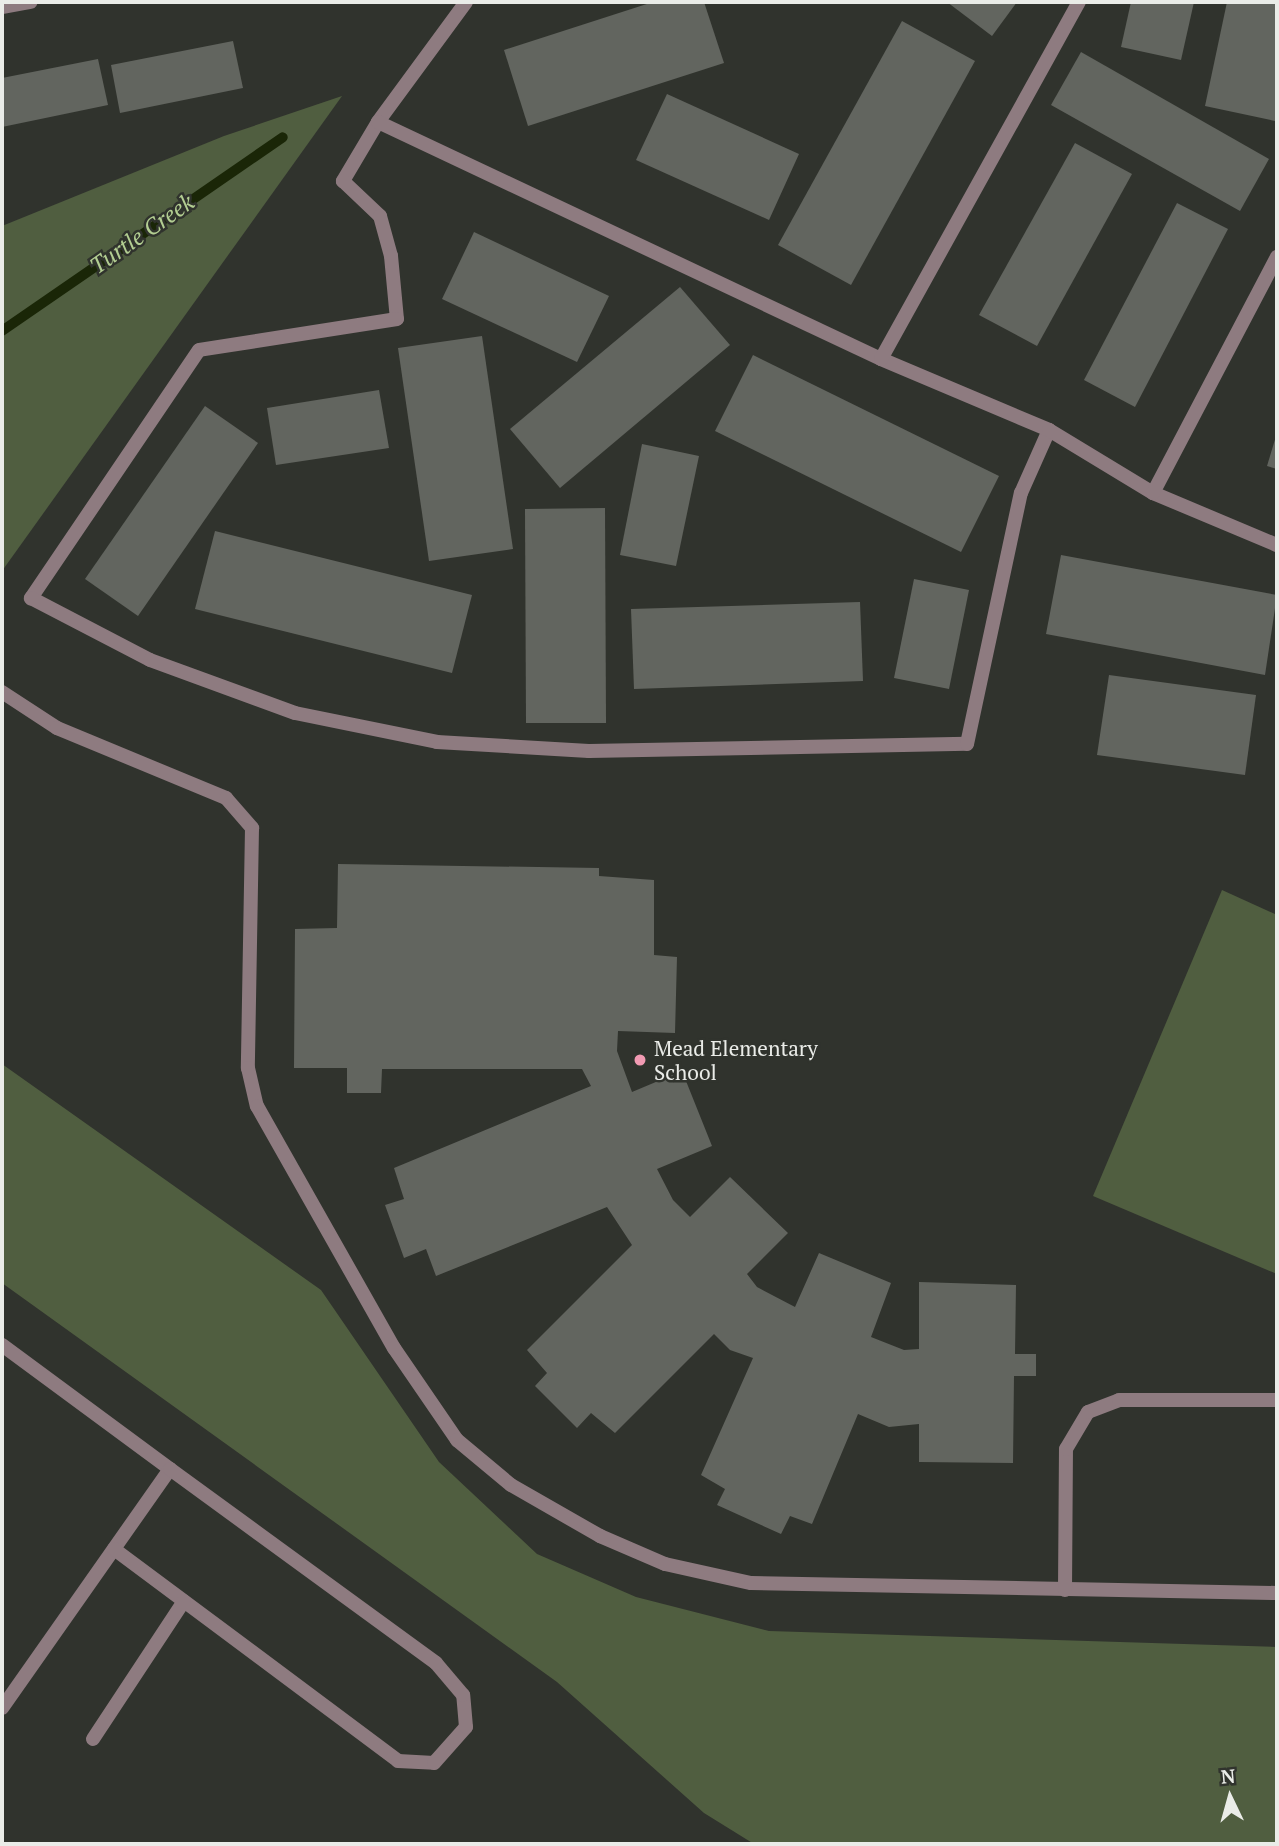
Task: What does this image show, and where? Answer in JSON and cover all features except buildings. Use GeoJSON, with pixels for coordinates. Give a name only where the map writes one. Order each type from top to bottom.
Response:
{"type":"FeatureCollection","features":[{"type":"Feature","properties":{"kind":"lane"},"geometry":{"type":"LineString","coordinates":[[2,7],[31,2]]}},
{"type":"Feature","properties":{"kind":"lane"},"geometry":{"type":"LineString","coordinates":[[466,2],[378,122],[343,181],[380,216],[391,256],[397,319],[199,350],[31,598],[150,660],[295,713],[437,742],[589,751],[967,744],[1020,493],[1049,430]]}},
{"type":"Feature","properties":{"kind":"lane"},"geometry":{"type":"LineString","coordinates":[[881,359],[1079,2]]}},
{"type":"Feature","properties":{"kind":"lane"},"geometry":{"type":"LineString","coordinates":[[378,122],[881,359],[1049,430],[1153,493],[1277,545]]}},
{"type":"Feature","properties":{"kind":"lane"},"geometry":{"type":"LineString","coordinates":[[1153,493],[1277,257]]}},
{"type":"Feature","properties":{"kind":"lane"},"geometry":{"type":"LineString","coordinates":[[2,692],[57,728],[226,798],[252,828],[248,1068],[257,1106],[394,1348],[457,1440],[511,1485],[600,1536],[665,1564],[751,1583],[1277,1593]]}},
{"type":"Feature","properties":{"kind":"lane"},"geometry":{"type":"LineString","coordinates":[[2,1345],[436,1663],[463,1695],[466,1727],[435,1763],[398,1761],[114,1549]]}},
{"type":"Feature","properties":{"kind":"lane"},"geometry":{"type":"LineString","coordinates":[[1065,1590],[1066,1449],[1088,1412],[1119,1400],[1277,1400]]}},
{"type":"Feature","properties":{"kind":"lane"},"geometry":{"type":"LineString","coordinates":[[2,1708],[170,1469]]}},
{"type":"Feature","properties":{"kind":"lane"},"geometry":{"type":"LineString","coordinates":[[93,1738],[184,1601]]}},
{"type":"Feature","properties":{"kind":"green space"},"geometry":{"type":"Polygon","coordinates":[[[342,96],[2,571],[2,226],[224,136],[342,96]]]}},
{"type":"Feature","properties":{"kind":"green space"},"geometry":{"type":"Polygon","coordinates":[[[1222,890],[1277,915],[1277,1274],[1093,1196],[1222,890]]]}},
{"type":"Feature","properties":{"kind":"green space"},"geometry":{"type":"Polygon","coordinates":[[[2,1064],[321,1290],[439,1462],[537,1554],[636,1597],[769,1631],[1277,1647],[1277,1844],[754,1844],[704,1813],[557,1682],[2,1283],[2,1064]]]}},
{"type":"Feature","properties":{"kind":"waterway","name":"Turtle Creek"},"geometry":{"type":"LineString","coordinates":[[2,331],[283,137]]}},
{"type":"Feature","properties":{"kind":"place","name":"Mead Elementary School"},"geometry":{"type":"Point","coordinates":[640,1060]}}]}
